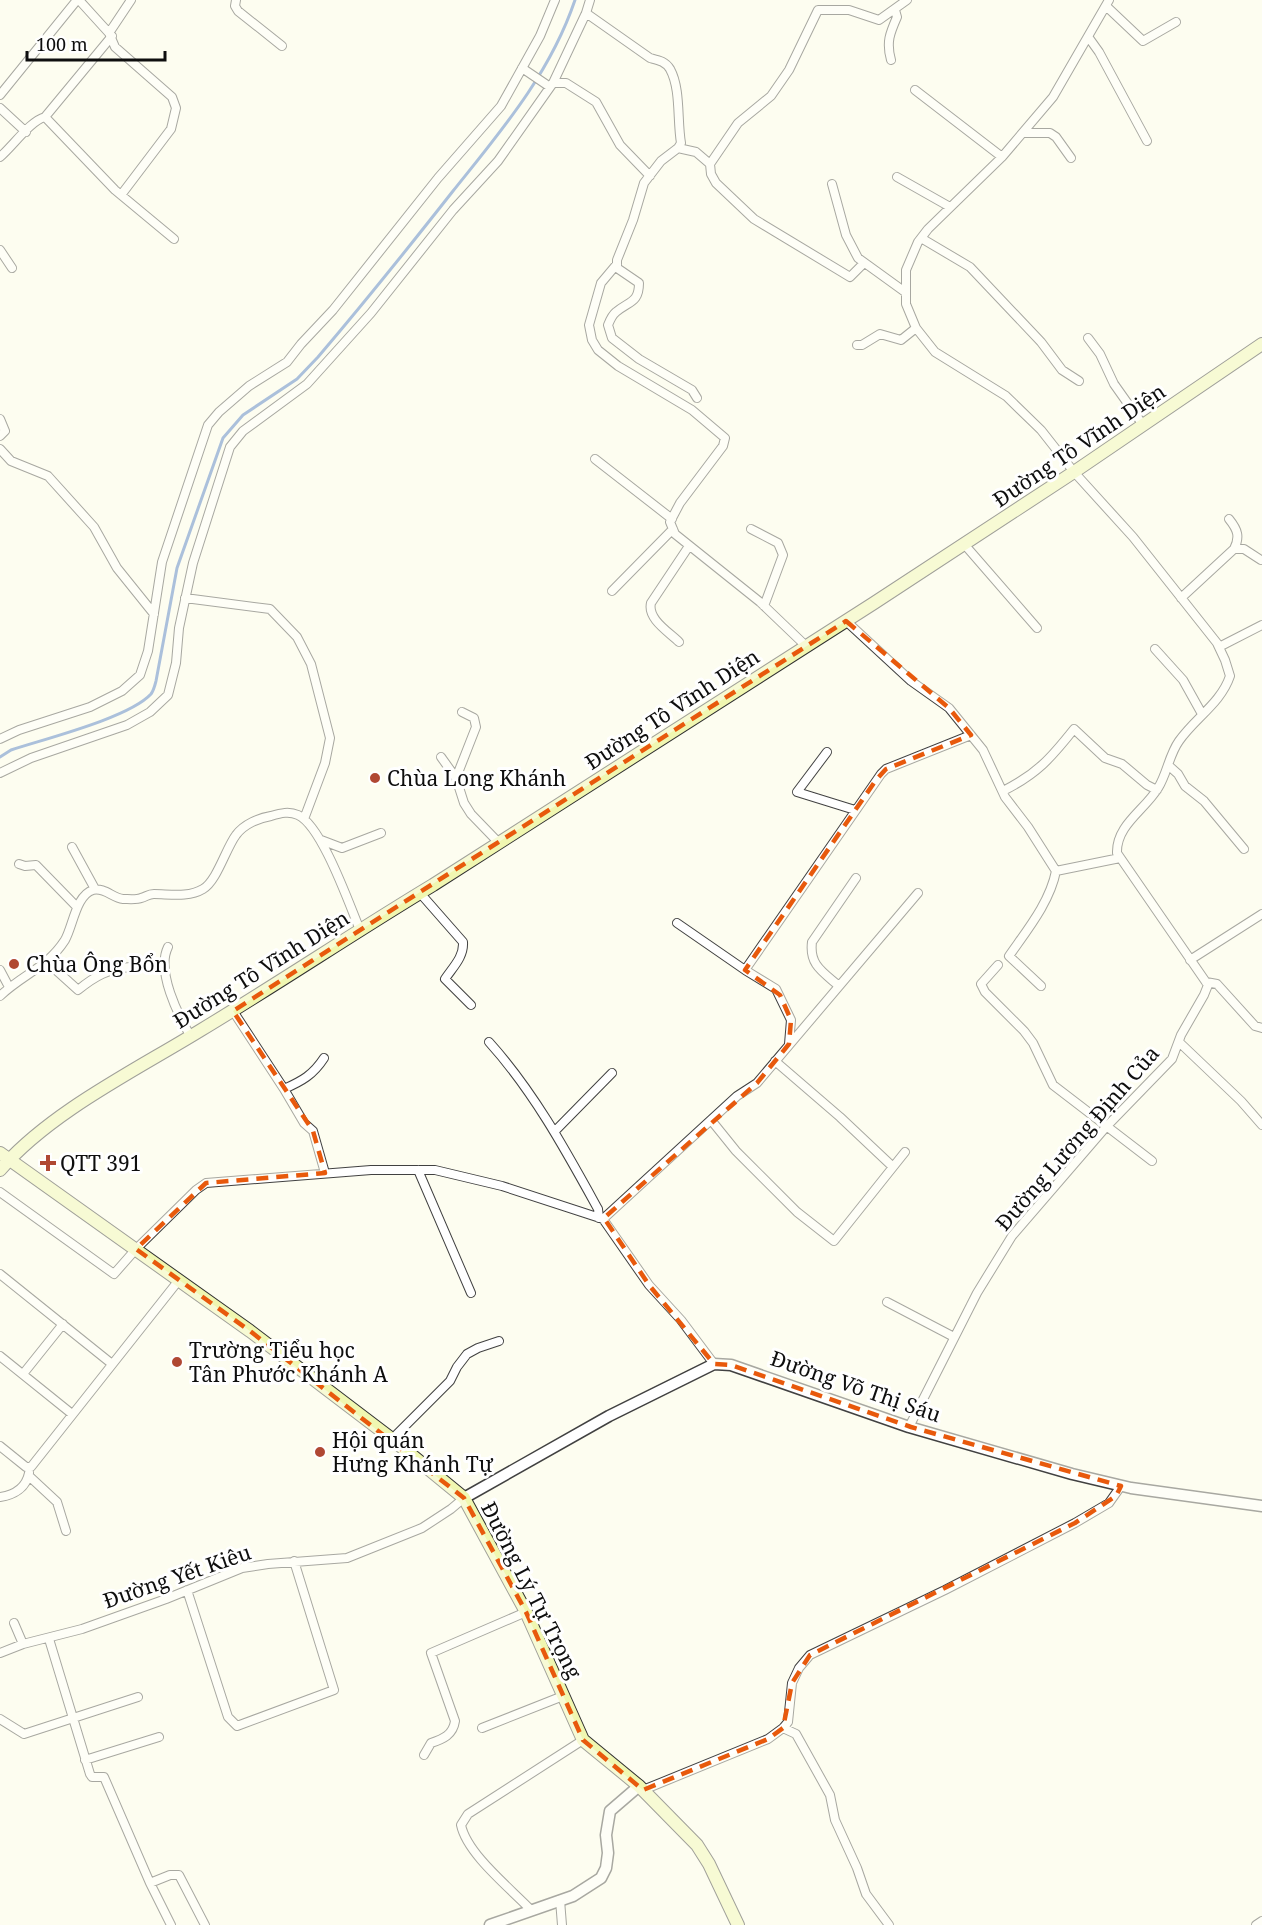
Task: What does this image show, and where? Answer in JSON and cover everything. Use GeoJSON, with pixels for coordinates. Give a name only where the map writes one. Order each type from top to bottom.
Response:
{"type":"FeatureCollection","features":[{"type":"Feature","properties":{"kind":"main road","name":"Đường Tô Vĩnh Diện"},"geometry":{"type":"LineString","coordinates":[[0,1170],[4,1156],[93,1096],[233,1011],[846,621],[1074,472],[1262,344]]}},
{"type":"Feature","properties":{"kind":"main road","name":"Đường Lý Tự Trọng"},"geometry":{"type":"LineString","coordinates":[[4,1156],[250,1330],[392,1439],[464,1498],[525,1612],[583,1740],[641,1788],[697,1845],[709,1864],[736,1924]]}},
{"type":"Feature","properties":{"kind":"street"},"geometry":{"type":"LineString","coordinates":[[0,95],[78,0],[110,35],[115,47],[172,97],[176,107],[170,132],[121,195]]}},
{"type":"Feature","properties":{"kind":"street"},"geometry":{"type":"LineString","coordinates":[[0,157],[33,123],[45,117],[110,35],[131,0]]}},
{"type":"Feature","properties":{"kind":"street"},"geometry":{"type":"LineString","coordinates":[[236,0],[235,6],[238,11],[282,46]]}},
{"type":"Feature","properties":{"kind":"street"},"geometry":{"type":"LineString","coordinates":[[2,736],[90,707],[128,686],[141,675],[148,651],[162,562],[208,425],[219,412],[249,386],[287,362],[333,310],[438,178],[501,106],[525,71],[555,0]]}},
{"type":"Feature","properties":{"kind":"street"},"geometry":{"type":"LineString","coordinates":[[0,773],[31,758],[127,725],[150,712],[168,695],[176,663],[179,628],[193,563],[230,447],[243,431],[307,384],[364,321],[453,210],[498,161],[549,85],[586,13],[590,0]]}},
{"type":"Feature","properties":{"kind":"street"},"geometry":{"type":"LineString","coordinates":[[864,263],[850,277],[754,219],[716,183],[711,174],[710,164],[738,123],[771,96],[789,70],[818,10],[849,10],[879,20],[908,0]]}},
{"type":"Feature","properties":{"kind":"street"},"geometry":{"type":"LineString","coordinates":[[1176,22],[1143,41],[1108,3],[1053,97],[1002,157],[921,238],[906,270],[906,304],[916,327],[935,352],[1006,396],[1041,430],[1074,472],[1134,537],[1219,646],[1230,676],[1221,695],[1178,742],[1157,790],[1131,819],[1122,833],[1117,853],[1206,982],[1217,984],[1255,1026],[1262,1028]]}},
{"type":"Feature","properties":{"kind":"street"},"geometry":{"type":"LineString","coordinates":[[891,60],[888,42],[890,31],[897,17],[895,10]]}},
{"type":"Feature","properties":{"kind":"street"},"geometry":{"type":"LineString","coordinates":[[586,13],[650,58],[662,61],[670,68],[676,89],[681,143],[661,161],[644,183],[617,264],[601,283],[590,325],[592,340],[598,350],[618,366],[692,410],[725,438],[723,446],[680,503],[672,524],[612,591]]}},
{"type":"Feature","properties":{"kind":"street"},"geometry":{"type":"LineString","coordinates":[[1089,38],[1099,52],[1147,141]]}},
{"type":"Feature","properties":{"kind":"street"},"geometry":{"type":"LineString","coordinates":[[525,71],[549,85],[567,83],[596,102],[620,145],[650,176]]}},
{"type":"Feature","properties":{"kind":"street"},"geometry":{"type":"LineString","coordinates":[[915,90],[1002,157]]}},
{"type":"Feature","properties":{"kind":"street"},"geometry":{"type":"LineString","coordinates":[[0,108],[26,132]]}},
{"type":"Feature","properties":{"kind":"street"},"geometry":{"type":"LineString","coordinates":[[45,117],[121,195],[174,239]]}},
{"type":"Feature","properties":{"kind":"street"},"geometry":{"type":"LineString","coordinates":[[1023,133],[1050,133],[1071,158]]}},
{"type":"Feature","properties":{"kind":"street"},"geometry":{"type":"LineString","coordinates":[[678,148],[696,152],[710,164]]}},
{"type":"Feature","properties":{"kind":"street"},"geometry":{"type":"LineString","coordinates":[[897,177],[950,207]]}},
{"type":"Feature","properties":{"kind":"street"},"geometry":{"type":"LineString","coordinates":[[832,183],[846,235],[858,258],[905,292]]}},
{"type":"Feature","properties":{"kind":"street"},"geometry":{"type":"LineString","coordinates":[[921,238],[970,267],[1041,342],[1062,370],[1079,381]]}},
{"type":"Feature","properties":{"kind":"street"},"geometry":{"type":"LineString","coordinates":[[0,250],[12,268]]}},
{"type":"Feature","properties":{"kind":"street"},"geometry":{"type":"LineString","coordinates":[[617,264],[617,268],[639,283],[639,291],[633,301],[614,313],[608,325],[612,338],[639,359],[692,390],[697,398]]}},
{"type":"Feature","properties":{"kind":"street"},"geometry":{"type":"LineString","coordinates":[[857,345],[862,345],[880,334],[901,340],[916,327]]}},
{"type":"Feature","properties":{"kind":"street"},"geometry":{"type":"LineString","coordinates":[[1088,338],[1100,354],[1114,384],[1143,425]]}},
{"type":"Feature","properties":{"kind":"street"},"geometry":{"type":"LineString","coordinates":[[0,419],[5,431],[0,436]]}},
{"type":"Feature","properties":{"kind":"street"},"geometry":{"type":"LineString","coordinates":[[0,449],[12,461],[48,476],[94,527],[117,568],[154,614]]}},
{"type":"Feature","properties":{"kind":"street"},"geometry":{"type":"LineString","coordinates":[[596,459],[672,524],[675,534],[764,606],[806,646]]}},
{"type":"Feature","properties":{"kind":"street"},"geometry":{"type":"LineString","coordinates":[[1182,598],[1234,549],[1239,539],[1236,528],[1229,519]]}},
{"type":"Feature","properties":{"kind":"street"},"geometry":{"type":"LineString","coordinates":[[751,530],[778,543],[783,555],[764,606]]}},
{"type":"Feature","properties":{"kind":"street"},"geometry":{"type":"LineString","coordinates":[[964,544],[1037,628]]}},
{"type":"Feature","properties":{"kind":"street"},"geometry":{"type":"LineString","coordinates":[[679,642],[653,617],[650,609],[651,603],[689,546]]}},
{"type":"Feature","properties":{"kind":"street"},"geometry":{"type":"LineString","coordinates":[[1234,549],[1244,549],[1261,560]]}},
{"type":"Feature","properties":{"kind":"street"},"geometry":{"type":"LineString","coordinates":[[185,598],[270,609],[297,637],[311,664],[330,738],[325,763],[304,819]]}},
{"type":"Feature","properties":{"kind":"street"},"geometry":{"type":"LineString","coordinates":[[846,621],[911,681],[949,708],[983,750],[1002,791],[1056,871],[1053,886],[1009,956],[1041,986]]}},
{"type":"Feature","properties":{"kind":"street"},"geometry":{"type":"LineString","coordinates":[[1219,646],[1262,625]]}},
{"type":"Feature","properties":{"kind":"street"},"geometry":{"type":"LineString","coordinates":[[1155,649],[1183,680],[1202,714]]}},
{"type":"Feature","properties":{"kind":"street"},"geometry":{"type":"LineString","coordinates":[[456,778],[476,727],[474,718],[462,712]]}},
{"type":"Feature","properties":{"kind":"street"},"geometry":{"type":"LineString","coordinates":[[1002,791],[1025,780],[1045,765],[1074,729],[1105,758],[1122,764],[1147,785],[1157,790]]}},
{"type":"Feature","properties":{"kind":"street"},"geometry":{"type":"LineString","coordinates":[[745,970],[876,780],[886,769],[971,735]]}},
{"type":"Feature","properties":{"kind":"street"},"geometry":{"type":"LineString","coordinates":[[826,752],[797,792],[855,810]]}},
{"type":"Feature","properties":{"kind":"street"},"geometry":{"type":"LineString","coordinates":[[441,758],[456,778],[464,803],[471,814],[499,843]]}},
{"type":"Feature","properties":{"kind":"street"},"geometry":{"type":"LineString","coordinates":[[1168,765],[1178,774],[1185,786],[1204,801],[1244,849]]}},
{"type":"Feature","properties":{"kind":"street"},"geometry":{"type":"LineString","coordinates":[[0,996],[9,987],[52,958],[66,938],[77,907],[90,891],[103,890],[115,897],[139,899],[147,895],[183,895],[203,889],[210,882],[237,833],[267,816],[288,812],[300,815],[318,833],[360,930]]}},
{"type":"Feature","properties":{"kind":"street"},"geometry":{"type":"LineString","coordinates":[[321,840],[342,848],[381,833]]}},
{"type":"Feature","properties":{"kind":"street"},"geometry":{"type":"LineString","coordinates":[[72,847],[95,889]]}},
{"type":"Feature","properties":{"kind":"street"},"geometry":{"type":"LineString","coordinates":[[1056,871],[1120,858]]}},
{"type":"Feature","properties":{"kind":"street"},"geometry":{"type":"LineString","coordinates":[[19,864],[25,867],[36,866],[77,907]]}},
{"type":"Feature","properties":{"kind":"street"},"geometry":{"type":"LineString","coordinates":[[839,986],[817,967],[811,953],[812,942],[856,878]]}},
{"type":"Feature","properties":{"kind":"street"},"geometry":{"type":"LineString","coordinates":[[601,1219],[737,1096],[757,1083],[918,892]]}},
{"type":"Feature","properties":{"kind":"street"},"geometry":{"type":"LineString","coordinates":[[420,893],[463,942],[460,957],[445,979],[471,1005]]}},
{"type":"Feature","properties":{"kind":"street"},"geometry":{"type":"LineString","coordinates":[[1190,960],[1262,914]]}},
{"type":"Feature","properties":{"kind":"street"},"geometry":{"type":"LineString","coordinates":[[677,923],[776,989],[791,1020],[789,1044]]}},
{"type":"Feature","properties":{"kind":"street"},"geometry":{"type":"LineString","coordinates":[[168,947],[166,952],[167,985],[178,1014],[191,1037]]}},
{"type":"Feature","properties":{"kind":"street"},"geometry":{"type":"LineString","coordinates":[[47,962],[78,990],[95,976],[115,968],[130,967]]}},
{"type":"Feature","properties":{"kind":"street"},"geometry":{"type":"LineString","coordinates":[[998,965],[981,984],[985,992],[1028,1037],[1053,1085],[1152,1161]]}},
{"type":"Feature","properties":{"kind":"street"},"geometry":{"type":"LineString","coordinates":[[0,970],[9,987]]}},
{"type":"Feature","properties":{"kind":"street","name":"Đường Lương Định Của"},"geometry":{"type":"LineString","coordinates":[[909,1427],[977,1293],[1012,1236],[1106,1126],[1172,1059],[1188,1021],[1204,995],[1208,985],[1206,982]]}},
{"type":"Feature","properties":{"kind":"street"},"geometry":{"type":"LineString","coordinates":[[233,1011],[304,1123],[313,1131],[324,1173]]}},
{"type":"Feature","properties":{"kind":"street"},"geometry":{"type":"LineString","coordinates":[[464,1498],[609,1416],[714,1364],[681,1320],[650,1286],[601,1219],[598,1209],[555,1131],[506,1060],[489,1042]]}},
{"type":"Feature","properties":{"kind":"street"},"geometry":{"type":"LineString","coordinates":[[1179,1042],[1262,1125]]}},
{"type":"Feature","properties":{"kind":"street"},"geometry":{"type":"LineString","coordinates":[[284,1089],[315,1071],[324,1058]]}},
{"type":"Feature","properties":{"kind":"street"},"geometry":{"type":"LineString","coordinates":[[775,1061],[893,1167]]}},
{"type":"Feature","properties":{"kind":"street"},"geometry":{"type":"LineString","coordinates":[[555,1131],[612,1073]]}},
{"type":"Feature","properties":{"kind":"street"},"geometry":{"type":"LineString","coordinates":[[711,1120],[736,1151],[797,1212],[834,1241],[905,1152]]}},
{"type":"Feature","properties":{"kind":"street"},"geometry":{"type":"LineString","coordinates":[[0,1192],[114,1274],[135,1249],[196,1190],[206,1184],[371,1170],[435,1170],[502,1186],[601,1219]]}},
{"type":"Feature","properties":{"kind":"street"},"geometry":{"type":"LineString","coordinates":[[418,1170],[471,1293]]}},
{"type":"Feature","properties":{"kind":"street"},"geometry":{"type":"LineString","coordinates":[[0,1274],[112,1364]]}},
{"type":"Feature","properties":{"kind":"street"},"geometry":{"type":"LineString","coordinates":[[0,1497],[10,1496],[21,1489],[29,1476],[31,1467],[179,1280]]}},
{"type":"Feature","properties":{"kind":"street"},"geometry":{"type":"LineString","coordinates":[[887,1302],[954,1337]]}},
{"type":"Feature","properties":{"kind":"street"},"geometry":{"type":"LineString","coordinates":[[22,1374],[63,1324]]}},
{"type":"Feature","properties":{"kind":"street"},"geometry":{"type":"LineString","coordinates":[[392,1439],[450,1381],[467,1354],[499,1341]]}},
{"type":"Feature","properties":{"kind":"street"},"geometry":{"type":"LineString","coordinates":[[0,1356],[72,1414]]}},
{"type":"Feature","properties":{"kind":"street","name":"Đường Võ Thị Sáu"},"geometry":{"type":"LineString","coordinates":[[714,1364],[731,1365],[909,1427],[1121,1486],[1262,1506]]}},
{"type":"Feature","properties":{"kind":"street"},"geometry":{"type":"LineString","coordinates":[[0,1446],[26,1467],[31,1467]]}},
{"type":"Feature","properties":{"kind":"street"},"geometry":{"type":"LineString","coordinates":[[29,1476],[57,1502],[66,1531]]}},
{"type":"Feature","properties":{"kind":"street"},"geometry":{"type":"LineString","coordinates":[[490,1925],[579,1892],[601,1878],[606,1868],[608,1853],[606,1835],[610,1811],[641,1788],[768,1739],[783,1728],[788,1722],[792,1683],[799,1668],[810,1655],[1075,1524],[1109,1503],[1121,1486]]}},
{"type":"Feature","properties":{"kind":"street","name":"Đường Yết Kiêu"},"geometry":{"type":"LineString","coordinates":[[0,1653],[23,1644],[81,1629],[242,1568],[294,1561],[347,1558],[422,1528],[452,1509],[464,1498]]}},
{"type":"Feature","properties":{"kind":"street"},"geometry":{"type":"LineString","coordinates":[[187,1590],[228,1717],[237,1726],[334,1690],[294,1561]]}},
{"type":"Feature","properties":{"kind":"street"},"geometry":{"type":"LineString","coordinates":[[424,1755],[431,1743],[444,1738],[454,1729],[455,1721],[431,1653],[525,1612]]}},
{"type":"Feature","properties":{"kind":"street"},"geometry":{"type":"LineString","coordinates":[[14,1623],[23,1644]]}},
{"type":"Feature","properties":{"kind":"street"},"geometry":{"type":"LineString","coordinates":[[49,1638],[92,1777],[104,1777],[150,1883],[171,1925]]}},
{"type":"Feature","properties":{"kind":"street"},"geometry":{"type":"LineString","coordinates":[[482,1728],[563,1696]]}},
{"type":"Feature","properties":{"kind":"street"},"geometry":{"type":"LineString","coordinates":[[0,1719],[24,1734],[138,1697]]}},
{"type":"Feature","properties":{"kind":"street"},"geometry":{"type":"LineString","coordinates":[[783,1728],[796,1734],[830,1795],[835,1820],[866,1894],[888,1925]]}},
{"type":"Feature","properties":{"kind":"street"},"geometry":{"type":"LineString","coordinates":[[85,1760],[159,1737]]}},
{"type":"Feature","properties":{"kind":"street"},"geometry":{"type":"LineString","coordinates":[[531,1910],[479,1856],[464,1835],[461,1824],[468,1814],[583,1740]]}},
{"type":"Feature","properties":{"kind":"street"},"geometry":{"type":"LineString","coordinates":[[150,1883],[170,1875],[179,1875],[204,1925]]}},
{"type":"Feature","properties":{"kind":"street"},"geometry":{"type":"LineString","coordinates":[[560,1900],[562,1925]]}},
{"type":"Feature","properties":{"kind":"highlighted area"},"geometry":{"type":"Polygon","coordinates":[[[846,621],[949,708],[971,735],[886,769],[876,780],[745,970],[780,995],[791,1020],[789,1044],[757,1083],[604,1218],[649,1285],[714,1364],[731,1365],[911,1427],[1121,1486],[1116,1496],[1075,1523],[810,1655],[792,1683],[783,1728],[768,1739],[643,1790],[583,1740],[526,1612],[464,1498],[250,1331],[136,1249],[206,1183],[325,1173],[313,1131],[233,1011],[846,621]]]}},
{"type":"Feature","properties":{"kind":"waterway"},"geometry":{"type":"LineString","coordinates":[[0,757],[11,750],[106,719],[140,703],[151,694],[156,681],[177,568],[223,438],[243,415],[297,379],[403,254],[523,101],[552,53],[575,0]]}},
{"type":"Feature","properties":{"kind":"place","name":"Chùa Long Khánh"},"geometry":{"type":"Point","coordinates":[375,778]}},
{"type":"Feature","properties":{"kind":"place","name":"Chùa Ông Bổn"},"geometry":{"type":"Point","coordinates":[14,964]}},
{"type":"Feature","properties":{"kind":"place","name":"QTT 391"},"geometry":{"type":"Point","coordinates":[48,1163]}},
{"type":"Feature","properties":{"kind":"place","name":"Trường Tiểu học Tân Phước Khánh A"},"geometry":{"type":"Point","coordinates":[177,1362]}},
{"type":"Feature","properties":{"kind":"place","name":"Hội quán Hưng Khánh Tự"},"geometry":{"type":"Point","coordinates":[320,1452]}}]}
